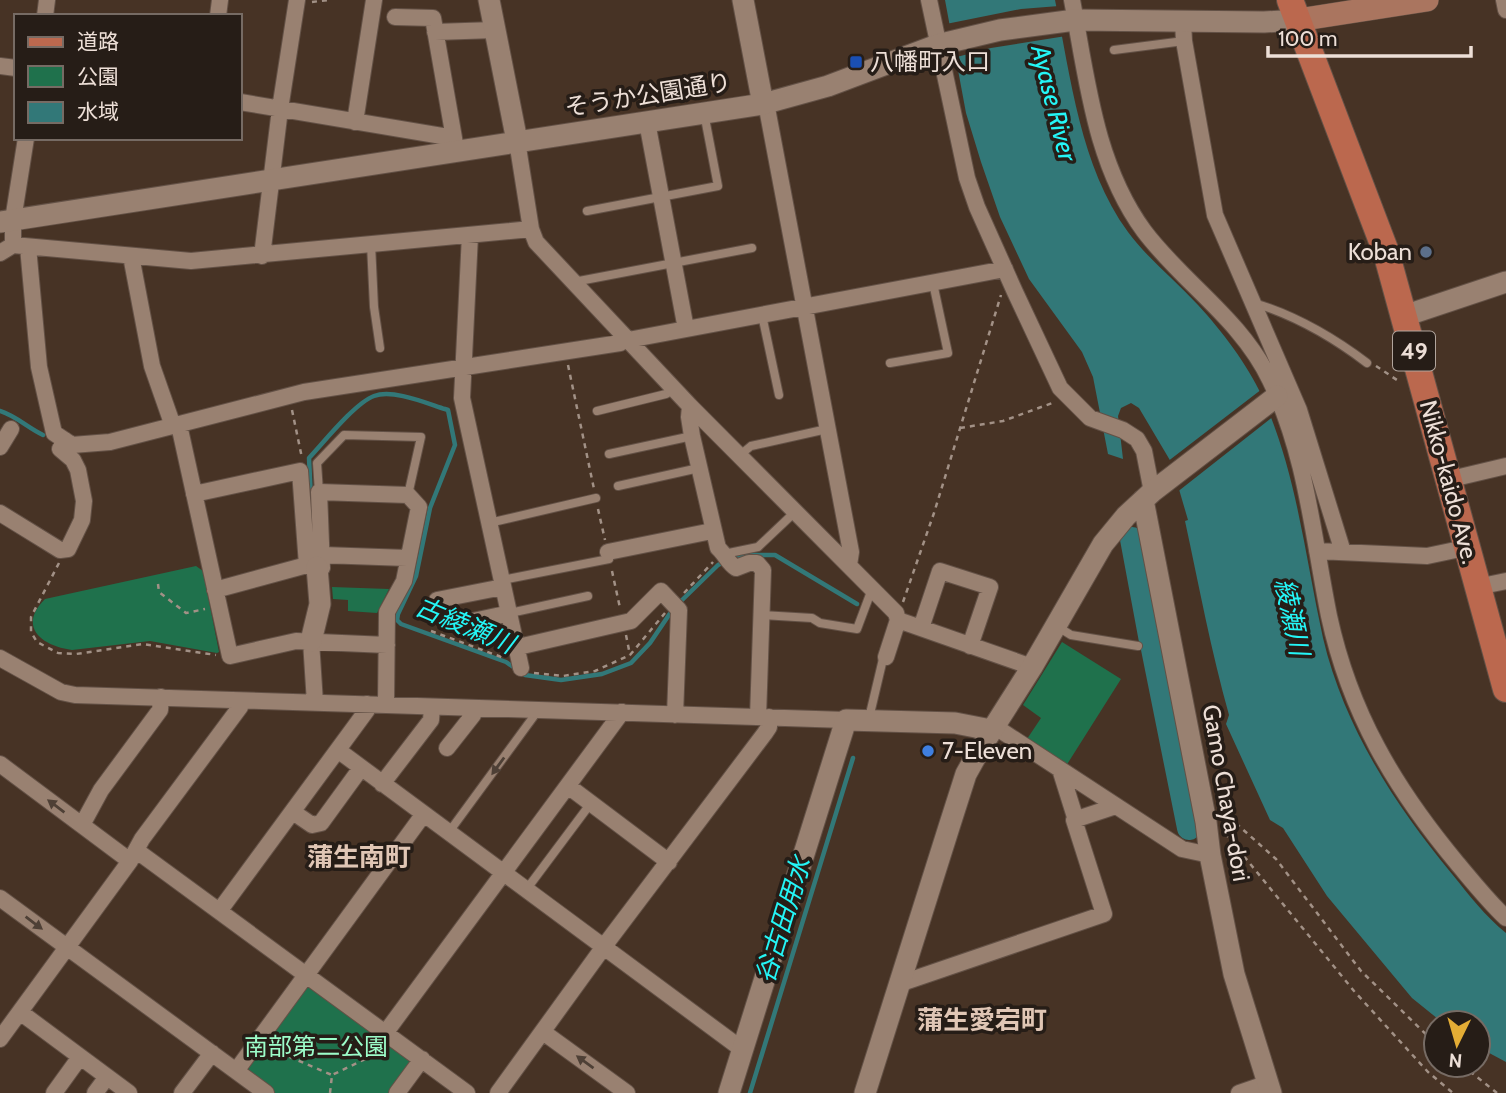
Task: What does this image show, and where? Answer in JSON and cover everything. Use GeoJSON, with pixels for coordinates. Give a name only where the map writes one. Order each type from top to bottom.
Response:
{"type":"FeatureCollection","features":[{"type":"Feature","properties":{"kind":"main road"},"geometry":{"type":"LineString","coordinates":[[1294,10],[1427,0]]}},
{"type":"Feature","properties":{"kind":"main road","name":"Nikko-kaido Ave."},"geometry":{"type":"LineString","coordinates":[[1294,10],[1367,198],[1404,316],[1465,548],[1506,689]]}},
{"type":"Feature","properties":{"kind":"street"},"geometry":{"type":"LineString","coordinates":[[262,256],[297,0]]}},
{"type":"Feature","properties":{"kind":"street"},"geometry":{"type":"LineString","coordinates":[[355,122],[374,0]]}},
{"type":"Feature","properties":{"kind":"street"},"geometry":{"type":"LineString","coordinates":[[489,0],[517,141],[531,229],[537,242],[690,406],[849,565],[897,617],[1032,667]]}},
{"type":"Feature","properties":{"kind":"street"},"geometry":{"type":"LineString","coordinates":[[743,0],[851,552],[849,565]]}},
{"type":"Feature","properties":{"kind":"street"},"geometry":{"type":"LineString","coordinates":[[929,0],[967,178],[977,207],[1060,388],[1090,418],[1123,430],[1137,439],[1144,451],[1151,493]]}},
{"type":"Feature","properties":{"kind":"street"},"geometry":{"type":"LineString","coordinates":[[1504,0],[1506,10]]}},
{"type":"Feature","properties":{"kind":"street","name":"そうか公園通り"},"geometry":{"type":"LineString","coordinates":[[7,221],[272,180],[455,144],[517,141],[764,103],[828,86],[940,43],[1070,14],[1183,32],[1294,10]]}},
{"type":"Feature","properties":{"kind":"street"},"geometry":{"type":"LineString","coordinates":[[1070,14],[1094,117],[1115,179],[1130,208],[1144,231],[1241,335],[1261,364],[1301,472],[1330,618],[1343,665],[1354,699],[1375,745],[1413,809],[1490,904],[1506,918]]}},
{"type":"Feature","properties":{"kind":"street"},"geometry":{"type":"LineString","coordinates":[[242,102],[355,122],[455,144],[433,18],[395,17]]}},
{"type":"Feature","properties":{"kind":"street"},"geometry":{"type":"LineString","coordinates":[[435,32],[495,30]]}},
{"type":"Feature","properties":{"kind":"street"},"geometry":{"type":"LineString","coordinates":[[1183,32],[1215,215],[1299,410],[1343,552]]}},
{"type":"Feature","properties":{"kind":"street"},"geometry":{"type":"LineString","coordinates":[[647,122],[686,329]]}},
{"type":"Feature","properties":{"kind":"street"},"geometry":{"type":"LineString","coordinates":[[26,140],[7,221],[54,433],[72,445],[110,442],[336,386],[620,343],[627,339],[1006,271]]}},
{"type":"Feature","properties":{"kind":"street"},"geometry":{"type":"LineString","coordinates":[[14,248],[191,261],[531,229]]}},
{"type":"Feature","properties":{"kind":"street"},"geometry":{"type":"LineString","coordinates":[[470,235],[462,398],[521,668]]}},
{"type":"Feature","properties":{"kind":"street"},"geometry":{"type":"LineString","coordinates":[[131,256],[152,366],[176,425],[228,651],[296,641],[387,645]]}},
{"type":"Feature","properties":{"kind":"street"},"geometry":{"type":"LineString","coordinates":[[1404,316],[1506,282]]}},
{"type":"Feature","properties":{"kind":"street"},"geometry":{"type":"LineString","coordinates":[[865,1093],[966,774],[993,728],[1032,667],[1102,544],[1151,493],[1273,399]]}},
{"type":"Feature","properties":{"kind":"street"},"geometry":{"type":"LineString","coordinates":[[498,1093],[599,953],[669,862],[764,722],[761,615],[763,570],[757,564],[749,563],[736,568],[718,548],[692,436],[690,406]]}},
{"type":"Feature","properties":{"kind":"street"},"geometry":{"type":"LineString","coordinates":[[0,447],[11,429]]}},
{"type":"Feature","properties":{"kind":"street"},"geometry":{"type":"LineString","coordinates":[[0,513],[60,550],[68,549],[82,520],[84,501],[78,470],[60,449],[65,440]]}},
{"type":"Feature","properties":{"kind":"street"},"geometry":{"type":"LineString","coordinates":[[1447,480],[1506,466]]}},
{"type":"Feature","properties":{"kind":"street"},"geometry":{"type":"LineString","coordinates":[[194,494],[300,471],[316,562],[320,604],[311,641],[315,703]]}},
{"type":"Feature","properties":{"kind":"street"},"geometry":{"type":"LineString","coordinates":[[316,562],[319,492],[408,495],[419,507],[404,581],[387,612],[386,705]]}},
{"type":"Feature","properties":{"kind":"street","name":"Gamo Chaya-dori"},"geometry":{"type":"LineString","coordinates":[[1151,493],[1210,806],[1210,855],[1234,974],[1270,1088]]}},
{"type":"Feature","properties":{"kind":"street"},"geometry":{"type":"LineString","coordinates":[[608,556],[712,531]]}},
{"type":"Feature","properties":{"kind":"street"},"geometry":{"type":"LineString","coordinates":[[1317,551],[1427,556],[1465,548]]}},
{"type":"Feature","properties":{"kind":"street"},"geometry":{"type":"LineString","coordinates":[[217,598],[316,562],[407,558]]}},
{"type":"Feature","properties":{"kind":"street"},"geometry":{"type":"LineString","coordinates":[[921,628],[940,571],[990,587],[970,646]]}},
{"type":"Feature","properties":{"kind":"street"},"geometry":{"type":"LineString","coordinates":[[1477,587],[1506,581]]}},
{"type":"Feature","properties":{"kind":"street"},"geometry":{"type":"LineString","coordinates":[[438,600],[503,584]]}},
{"type":"Feature","properties":{"kind":"street"},"geometry":{"type":"LineString","coordinates":[[518,647],[631,621],[661,591],[685,611],[675,715]]}},
{"type":"Feature","properties":{"kind":"street"},"geometry":{"type":"LineString","coordinates":[[473,621],[510,613]]}},
{"type":"Feature","properties":{"kind":"street"},"geometry":{"type":"LineString","coordinates":[[886,657],[897,617]]}},
{"type":"Feature","properties":{"kind":"street"},"geometry":{"type":"LineString","coordinates":[[0,659],[61,692],[75,695],[315,703],[364,710],[386,705],[622,712],[764,722],[846,720],[956,723],[993,728],[1182,849],[1210,855]]}},
{"type":"Feature","properties":{"kind":"street"},"geometry":{"type":"LineString","coordinates":[[82,825],[102,790],[160,709],[161,697]]}},
{"type":"Feature","properties":{"kind":"street"},"geometry":{"type":"LineString","coordinates":[[0,1039],[240,707],[240,701]]}},
{"type":"Feature","properties":{"kind":"street"},"geometry":{"type":"LineString","coordinates":[[382,784],[431,720],[432,707]]}},
{"type":"Feature","properties":{"kind":"street"},"geometry":{"type":"LineString","coordinates":[[447,748],[472,715],[473,708]]}},
{"type":"Feature","properties":{"kind":"street"},"geometry":{"type":"LineString","coordinates":[[220,910],[339,751],[364,710]]}},
{"type":"Feature","properties":{"kind":"street"},"geometry":{"type":"LineString","coordinates":[[387,1039],[503,873],[622,712]]}},
{"type":"Feature","properties":{"kind":"street"},"geometry":{"type":"LineString","coordinates":[[729,1093],[846,720]]}},
{"type":"Feature","properties":{"kind":"street"},"geometry":{"type":"LineString","coordinates":[[339,751],[526,890],[599,953],[743,1050]]}},
{"type":"Feature","properties":{"kind":"street"},"geometry":{"type":"LineString","coordinates":[[293,812],[312,825],[321,823],[361,768]]}},
{"type":"Feature","properties":{"kind":"street"},"geometry":{"type":"LineString","coordinates":[[2,769],[82,825],[137,850],[306,974],[387,1039],[422,1059],[467,1093]]}},
{"type":"Feature","properties":{"kind":"street"},"geometry":{"type":"LineString","coordinates":[[899,985],[1104,914],[1060,769]]}},
{"type":"Feature","properties":{"kind":"street"},"geometry":{"type":"LineString","coordinates":[[568,786],[669,862]]}},
{"type":"Feature","properties":{"kind":"street"},"geometry":{"type":"LineString","coordinates":[[1076,820],[1116,806]]}},
{"type":"Feature","properties":{"kind":"street"},"geometry":{"type":"LineString","coordinates":[[236,1071],[423,815]]}},
{"type":"Feature","properties":{"kind":"street"},"geometry":{"type":"LineString","coordinates":[[0,898],[266,1093]]}},
{"type":"Feature","properties":{"kind":"street"},"geometry":{"type":"LineString","coordinates":[[20,1012],[129,1093]]}},
{"type":"Feature","properties":{"kind":"street"},"geometry":{"type":"LineString","coordinates":[[543,1032],[627,1093]]}},
{"type":"Feature","properties":{"kind":"street"},"geometry":{"type":"LineString","coordinates":[[182,1093],[212,1053]]}},
{"type":"Feature","properties":{"kind":"street"},"geometry":{"type":"LineString","coordinates":[[54,1093],[80,1057]]}},
{"type":"Feature","properties":{"kind":"street"},"geometry":{"type":"LineString","coordinates":[[397,1093],[422,1059]]}},
{"type":"Feature","properties":{"kind":"street"},"geometry":{"type":"LineString","coordinates":[[95,1093],[107,1077]]}},
{"type":"Feature","properties":{"kind":"street"},"geometry":{"type":"LineString","coordinates":[[1239,1093],[1270,1088]]}},
{"type":"Feature","properties":{"kind":"lane"},"geometry":{"type":"LineString","coordinates":[[1114,50],[1183,32]]}},
{"type":"Feature","properties":{"kind":"lane"},"geometry":{"type":"LineString","coordinates":[[587,211],[718,186],[704,113]]}},
{"type":"Feature","properties":{"kind":"lane"},"geometry":{"type":"LineString","coordinates":[[371,244],[374,307],[380,348]]}},
{"type":"Feature","properties":{"kind":"lane"},"geometry":{"type":"LineString","coordinates":[[576,284],[579,281],[752,248]]}},
{"type":"Feature","properties":{"kind":"lane"},"geometry":{"type":"LineString","coordinates":[[890,363],[948,353],[933,283]]}},
{"type":"Feature","properties":{"kind":"lane"},"geometry":{"type":"LineString","coordinates":[[1254,303],[1306,326],[1345,347],[1367,363]]}},
{"type":"Feature","properties":{"kind":"lane"},"geometry":{"type":"LineString","coordinates":[[762,316],[779,395]]}},
{"type":"Feature","properties":{"kind":"lane"},"geometry":{"type":"LineString","coordinates":[[597,411],[666,394],[674,388]]}},
{"type":"Feature","properties":{"kind":"lane"},"geometry":{"type":"LineString","coordinates":[[740,455],[751,446],[827,429]]}},
{"type":"Feature","properties":{"kind":"lane"},"geometry":{"type":"LineString","coordinates":[[319,492],[317,463],[344,435],[421,437],[408,495]]}},
{"type":"Feature","properties":{"kind":"lane"},"geometry":{"type":"LineString","coordinates":[[609,454],[692,436]]}},
{"type":"Feature","properties":{"kind":"lane"},"geometry":{"type":"LineString","coordinates":[[618,486],[699,468]]}},
{"type":"Feature","properties":{"kind":"lane"},"geometry":{"type":"LineString","coordinates":[[489,523],[596,498]]}},
{"type":"Feature","properties":{"kind":"lane"},"geometry":{"type":"LineString","coordinates":[[727,558],[758,547],[796,511]]}},
{"type":"Feature","properties":{"kind":"lane"},"geometry":{"type":"LineString","coordinates":[[503,584],[608,556]]}},
{"type":"Feature","properties":{"kind":"lane"},"geometry":{"type":"LineString","coordinates":[[761,615],[812,618],[820,623],[857,629],[872,589]]}},
{"type":"Feature","properties":{"kind":"lane"},"geometry":{"type":"LineString","coordinates":[[510,613],[588,596]]}},
{"type":"Feature","properties":{"kind":"lane"},"geometry":{"type":"LineString","coordinates":[[1056,625],[1071,635],[1138,646]]}},
{"type":"Feature","properties":{"kind":"lane"},"geometry":{"type":"LineString","coordinates":[[869,721],[883,659],[886,657]]}},
{"type":"Feature","properties":{"kind":"lane"},"geometry":{"type":"LineString","coordinates":[[449,832],[534,716],[535,710]]}},
{"type":"Feature","properties":{"kind":"lane"},"geometry":{"type":"LineString","coordinates":[[526,890],[591,803]]}},
{"type":"Feature","properties":{"kind":"path"},"geometry":{"type":"LineString","coordinates":[[897,617],[960,428],[1006,271]]}},
{"type":"Feature","properties":{"kind":"path"},"geometry":{"type":"LineString","coordinates":[[1367,363],[1370,362],[1426,399]]}},
{"type":"Feature","properties":{"kind":"path"},"geometry":{"type":"LineString","coordinates":[[289,396],[302,458],[298,472]]}},
{"type":"Feature","properties":{"kind":"path"},"geometry":{"type":"LineString","coordinates":[[960,428],[1003,421],[1068,396]]}},
{"type":"Feature","properties":{"kind":"path"},"geometry":{"type":"LineString","coordinates":[[64,550],[31,617],[32,632],[37,642],[58,653],[76,654],[143,644],[228,651]]}},
{"type":"Feature","properties":{"kind":"path"},"geometry":{"type":"LineString","coordinates":[[158,584],[159,592],[186,613],[217,598]]}},
{"type":"Feature","properties":{"kind":"path"},"geometry":{"type":"LineString","coordinates":[[1210,806],[1276,859],[1362,971],[1422,1030]]}},
{"type":"Feature","properties":{"kind":"path"},"geometry":{"type":"LineString","coordinates":[[1210,806],[1354,991],[1428,1072],[1453,1093]]}},
{"type":"Feature","properties":{"kind":"path"},"geometry":{"type":"LineString","coordinates":[[254,1045],[262,1051],[272,1049],[332,1075],[384,1050],[387,1039]]}},
{"type":"Feature","properties":{"kind":"path"},"geometry":{"type":"LineString","coordinates":[[330,1093],[332,1075]]}},
{"type":"Feature","properties":{"kind":"path"},"geometry":{"type":"LineString","coordinates":[[1480,1079],[1497,1093]]}},
{"type":"Feature","properties":{"kind":"green space"},"geometry":{"type":"Polygon","coordinates":[[[196,566],[203,571],[219,652],[217,653],[150,641],[72,650],[51,644],[37,634],[33,626],[37,609],[45,599],[196,566]]]}},
{"type":"Feature","properties":{"kind":"green space"},"geometry":{"type":"Polygon","coordinates":[[[332,587],[389,589],[377,613],[348,611],[348,600],[333,599],[332,587]]]}},
{"type":"Feature","properties":{"kind":"green space"},"geometry":{"type":"Polygon","coordinates":[[[1062,642],[1121,679],[1066,766],[1027,739],[1041,718],[1023,705],[1062,642]]]}},
{"type":"Feature","properties":{"kind":"green space","name":"南部第二公園"},"geometry":{"type":"Polygon","coordinates":[[[307,981],[411,1061],[410,1068],[391,1093],[274,1093],[243,1070],[307,981]]]}},
{"type":"Feature","properties":{"kind":"water"},"geometry":{"type":"Polygon","coordinates":[[[945,0],[1055,0],[1072,90],[1088,150],[1112,206],[1136,242],[1198,305],[1225,337],[1249,372],[1274,425],[1292,485],[1323,638],[1332,671],[1358,734],[1374,764],[1431,848],[1491,920],[1506,933],[1506,1062],[1492,1054],[1492,1009],[1426,1009],[1412,998],[1327,896],[1283,828],[1270,820],[1226,724],[1229,715],[1200,594],[1185,521],[1188,520],[1171,462],[1139,408],[1131,403],[1121,408],[1118,416],[1123,459],[1108,454],[1093,377],[1082,352],[1029,279],[1000,217],[966,113],[945,0]]]}},
{"type":"Feature","properties":{"kind":"pier"},"geometry":{"type":"Polygon","coordinates":[[[1059,6],[1066,36],[991,48],[953,58],[946,24],[1021,9],[1059,6]]]}},
{"type":"Feature","properties":{"kind":"pier"},"geometry":{"type":"Polygon","coordinates":[[[1262,389],[1274,416],[1176,493],[1167,462],[1262,389]]]}},
{"type":"Feature","properties":{"kind":"waterway","name":"古綾瀬川"},"geometry":{"type":"LineString","coordinates":[[311,499],[309,458],[349,414],[366,400],[382,394],[419,400],[448,410],[455,445],[430,508],[416,576],[398,614],[397,620],[401,624],[506,662],[525,675],[561,680],[602,674],[631,663],[650,643],[673,609]]}},
{"type":"Feature","properties":{"kind":"waterway","name":"古綾瀬川"},"geometry":{"type":"LineString","coordinates":[[0,411],[43,435]]}},
{"type":"Feature","properties":{"kind":"waterway"},"geometry":{"type":"LineString","coordinates":[[1132,539],[1151,641]]}},
{"type":"Feature","properties":{"kind":"waterway","name":"古綾瀬川"},"geometry":{"type":"LineString","coordinates":[[732,559],[750,555],[775,555],[857,604]]}},
{"type":"Feature","properties":{"kind":"waterway","name":"古綾瀬川"},"geometry":{"type":"LineString","coordinates":[[679,603],[724,562]]}},
{"type":"Feature","properties":{"kind":"waterway"},"geometry":{"type":"LineString","coordinates":[[1153,649],[1189,828]]}},
{"type":"Feature","properties":{"kind":"waterway","name":"谷古田用水"},"geometry":{"type":"LineString","coordinates":[[750,1093],[853,758]]}},
{"type":"Feature","properties":{"kind":"place","name":"八幡町入口"},"geometry":{"type":"Point","coordinates":[856,62]}},
{"type":"Feature","properties":{"kind":"place","name":"Koban"},"geometry":{"type":"Point","coordinates":[1426,252]}},
{"type":"Feature","properties":{"kind":"place","name":"7-Eleven"},"geometry":{"type":"Point","coordinates":[928,751]}},
{"type":"Feature","properties":{"kind":"district","name":"蒲生南町"},"geometry":{"type":"Point","coordinates":[359,857]}},
{"type":"Feature","properties":{"kind":"district","name":"蒲生愛宕町"},"geometry":{"type":"Point","coordinates":[982,1020]}},
{"type":"Feature","properties":{"kind":"water label","name":"Ayase River"},"geometry":{"type":"Point","coordinates":[1054,103]}},
{"type":"Feature","properties":{"kind":"water label","name":"綾瀬川"},"geometry":{"type":"Point","coordinates":[1292,617]}}]}
